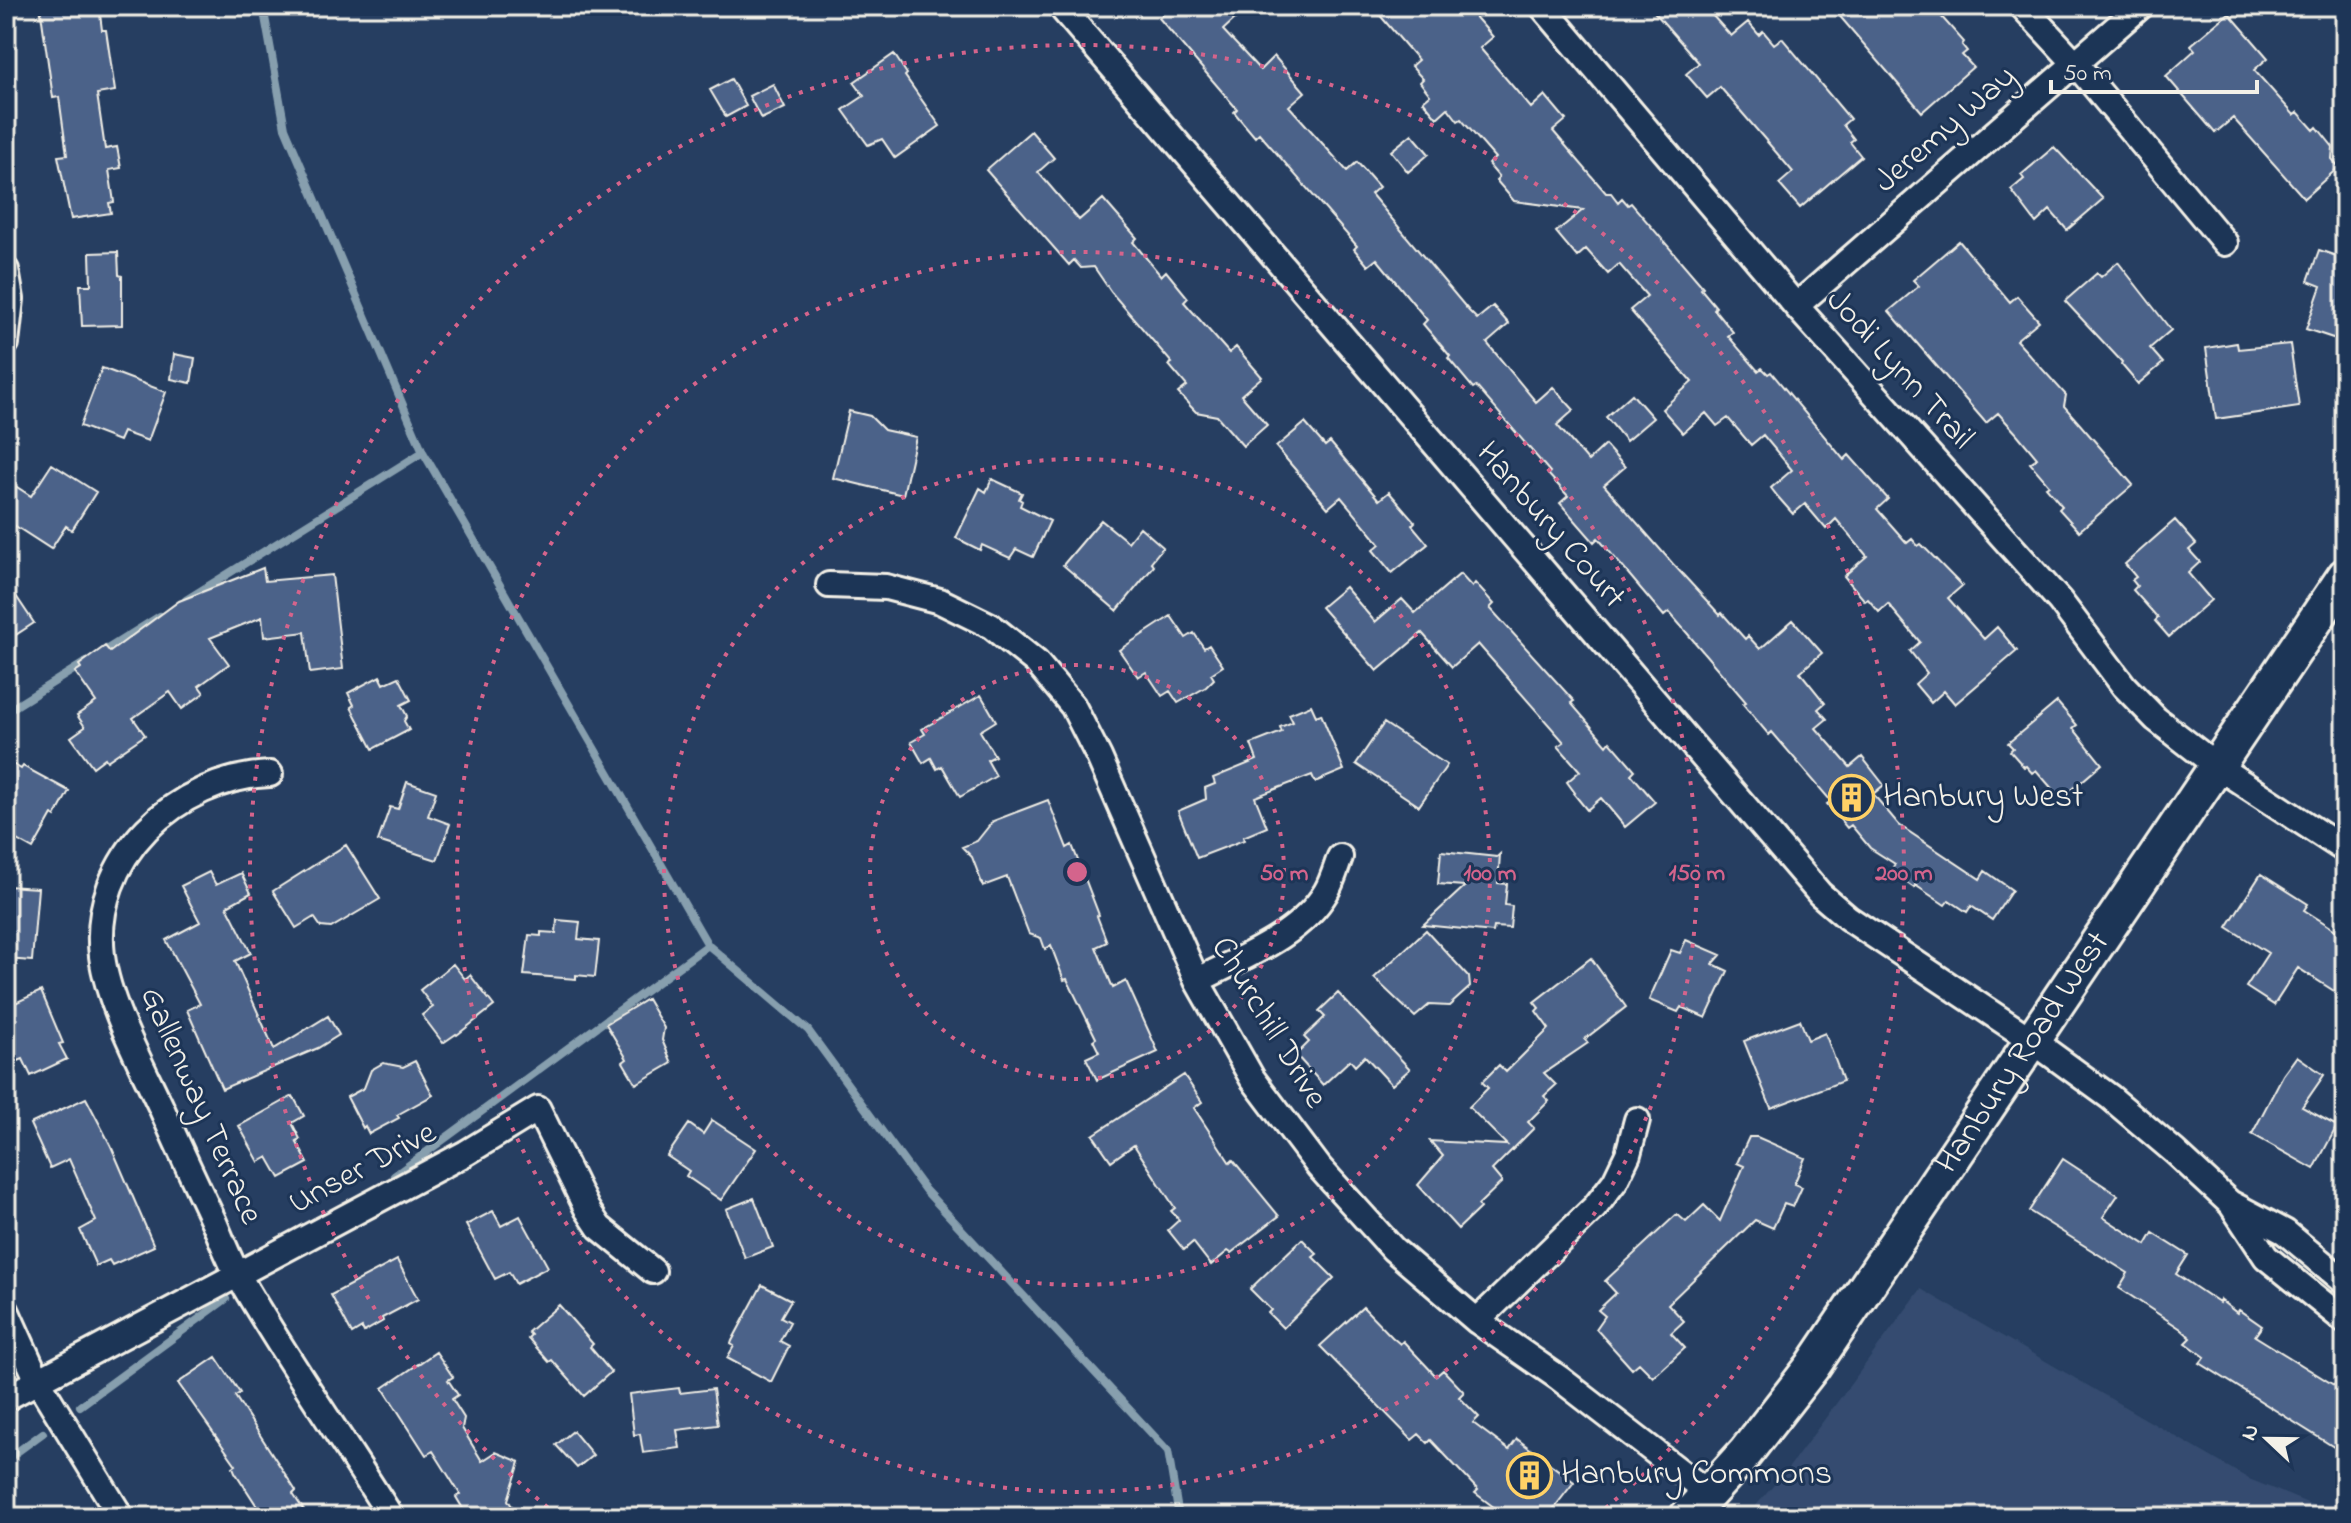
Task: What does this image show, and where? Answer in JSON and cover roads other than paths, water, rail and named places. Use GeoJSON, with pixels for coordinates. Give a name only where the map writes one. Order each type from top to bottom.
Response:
{"type":"FeatureCollection","features":[{"type":"Feature","properties":{"kind":"main road","name":"Hanbury Road West"},"geometry":{"type":"LineString","coordinates":[[1697,1505],[1746,1452],[1812,1367],[2345,576]]}},
{"type":"Feature","properties":{"kind":"street","name":"Hanbury Court"},"geometry":{"type":"LineString","coordinates":[[1060,6],[1820,894],[1848,918],[2033,1041],[2110,1097],[2231,1204]]}},
{"type":"Feature","properties":{"kind":"street","name":"Jodi Lynn Trail"},"geometry":{"type":"LineString","coordinates":[[1542,6],[1796,306],[2060,601],[2124,686],[2156,719],[2218,767],[2345,850]]}},
{"type":"Feature","properties":{"kind":"street"},"geometry":{"type":"LineString","coordinates":[[2022,6],[2075,63],[2225,243]]}},
{"type":"Feature","properties":{"kind":"street","name":"Jeremy Way"},"geometry":{"type":"LineString","coordinates":[[1796,306],[2141,6]]}},
{"type":"Feature","properties":{"kind":"street"},"geometry":{"type":"LineString","coordinates":[[6,270],[11,299],[6,343]]}},
{"type":"Feature","properties":{"kind":"street","name":"Churchill Drive"},"geometry":{"type":"LineString","coordinates":[[829,585],[886,587],[940,601],[991,626],[1036,662],[1073,706],[1086,731],[1197,981],[1252,1078],[1319,1167],[1393,1249],[1477,1321],[1559,1378],[1697,1505]]}},
{"type":"Feature","properties":{"kind":"street","name":"Gallenway Terrace"},"geometry":{"type":"LineString","coordinates":[[270,774],[236,777],[186,797],[138,838],[117,869],[102,921],[102,954],[108,984],[143,1069],[238,1276],[391,1517]]}},
{"type":"Feature","properties":{"kind":"street"},"geometry":{"type":"LineString","coordinates":[[1197,981],[1269,943],[1301,922],[1326,893],[1340,857]]}},
{"type":"Feature","properties":{"kind":"street","name":"Unser Drive"},"geometry":{"type":"LineString","coordinates":[[6,1398],[466,1153],[538,1109],[599,1227],[653,1271]]}},
{"type":"Feature","properties":{"kind":"street"},"geometry":{"type":"LineString","coordinates":[[1477,1321],[1595,1207],[1615,1181],[1637,1120]]}},
{"type":"Feature","properties":{"kind":"street"},"geometry":{"type":"LineString","coordinates":[[2231,1204],[2285,1232],[2345,1282]]}},
{"type":"Feature","properties":{"kind":"street"},"geometry":{"type":"LineString","coordinates":[[2231,1204],[2266,1257],[2345,1321]]}},
{"type":"Feature","properties":{"kind":"street"},"geometry":{"type":"LineString","coordinates":[[6,1310],[38,1381],[121,1517]]}},
{"type":"Feature","properties":{"kind":"waterway"},"geometry":{"type":"LineString","coordinates":[[263,6],[285,128],[423,452],[708,945],[808,1030],[925,1190],[1168,1451],[1179,1517]]}},
{"type":"Feature","properties":{"kind":"waterway"},"geometry":{"type":"LineString","coordinates":[[186,600],[423,452]]}},
{"type":"Feature","properties":{"kind":"waterway"},"geometry":{"type":"LineString","coordinates":[[101,653],[160,616]]}},
{"type":"Feature","properties":{"kind":"waterway"},"geometry":{"type":"LineString","coordinates":[[6,712],[86,662]]}},
{"type":"Feature","properties":{"kind":"waterway"},"geometry":{"type":"LineString","coordinates":[[394,1176],[708,945]]}},
{"type":"Feature","properties":{"kind":"waterway"},"geometry":{"type":"LineString","coordinates":[[80,1406],[226,1299]]}},
{"type":"Feature","properties":{"kind":"waterway"},"geometry":{"type":"LineString","coordinates":[[6,1460],[43,1433]]}},
{"type":"Feature","properties":{"kind":"place","name":"Hanbury West"},"geometry":{"type":"Point","coordinates":[1852,798]}},
{"type":"Feature","properties":{"kind":"place","name":"Hanbury Commons"},"geometry":{"type":"Point","coordinates":[1530,1475]}}]}
